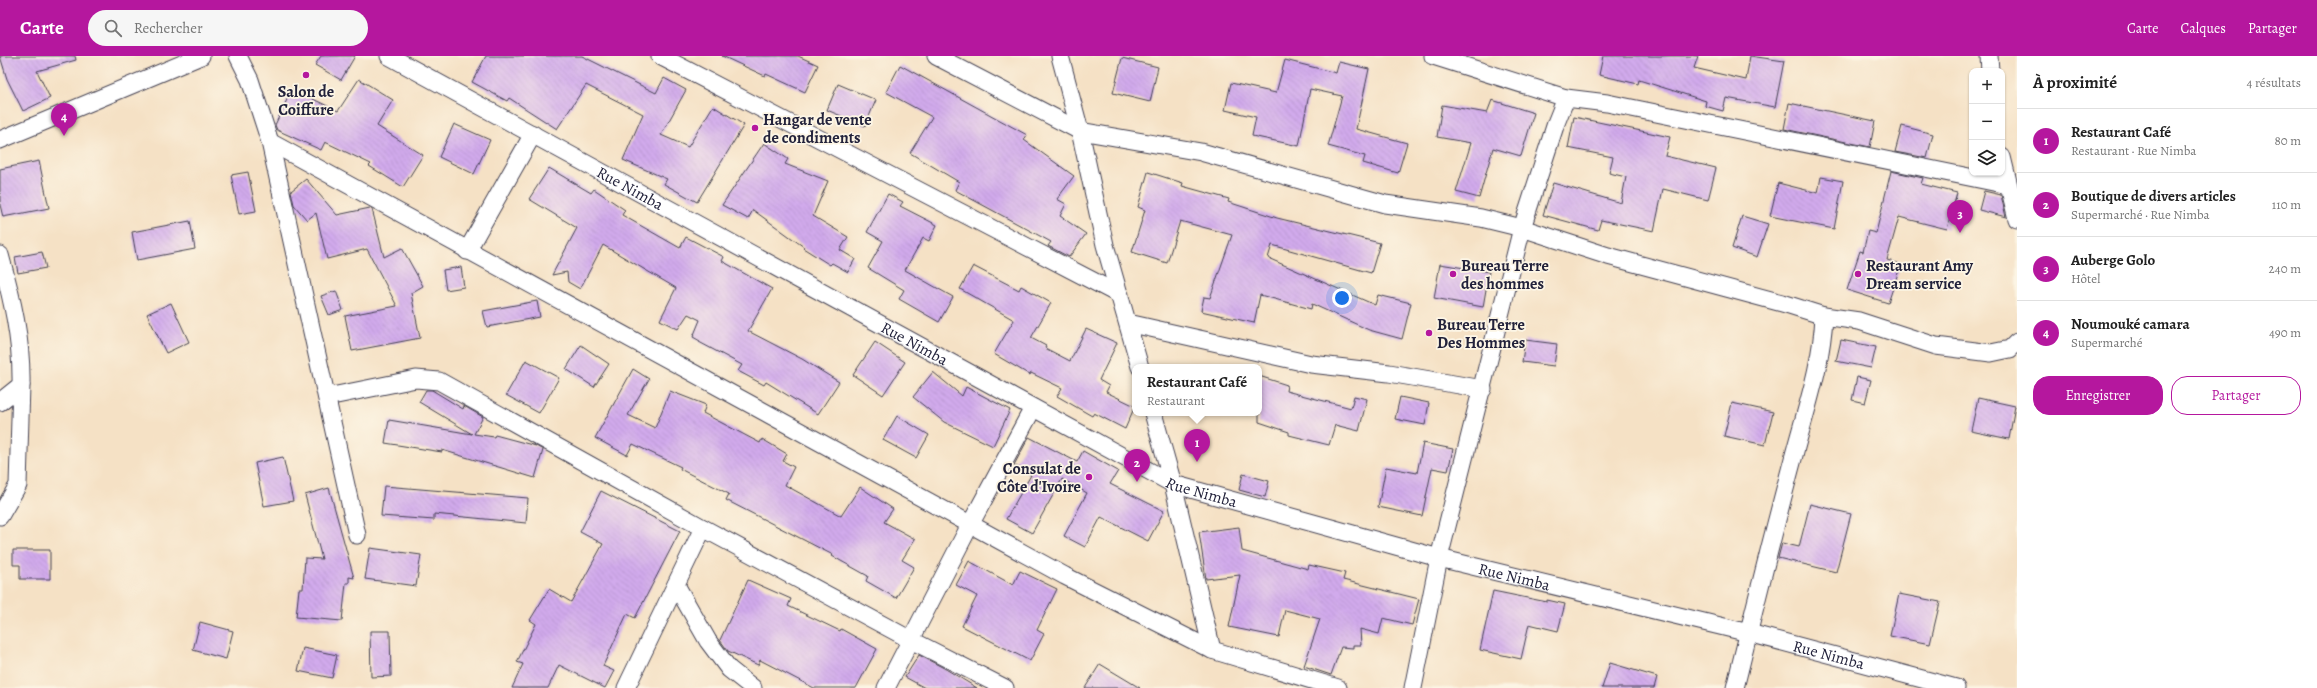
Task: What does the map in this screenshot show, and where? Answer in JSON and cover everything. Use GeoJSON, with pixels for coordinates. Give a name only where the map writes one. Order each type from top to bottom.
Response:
{"type":"FeatureCollection","features":[{"type":"Feature","properties":{"kind":"street"},"geometry":{"type":"LineString","coordinates":[[0,140],[201,56]]}},
{"type":"Feature","properties":{"kind":"street"},"geometry":{"type":"LineString","coordinates":[[238,56],[250,80],[270,142],[357,535]]}},
{"type":"Feature","properties":{"kind":"street","name":"Rue Nimba"},"geometry":{"type":"LineString","coordinates":[[389,56],[1173,484],[1439,558],[1748,633],[1956,688]]}},
{"type":"Feature","properties":{"kind":"street"},"geometry":{"type":"LineString","coordinates":[[660,56],[1120,295]]}},
{"type":"Feature","properties":{"kind":"street"},"geometry":{"type":"LineString","coordinates":[[936,56],[1080,131],[1201,152],[1385,204],[1481,218],[1522,228],[1608,256],[1786,304],[1824,316],[1859,321],[1936,346],[1991,353],[2010,349],[2017,342]]}},
{"type":"Feature","properties":{"kind":"street"},"geometry":{"type":"LineString","coordinates":[[1060,56],[1080,131],[1105,245],[1139,364]]}},
{"type":"Feature","properties":{"kind":"street"},"geometry":{"type":"LineString","coordinates":[[1433,56],[1566,98],[1607,103],[2008,185]]}},
{"type":"Feature","properties":{"kind":"street"},"geometry":{"type":"LineString","coordinates":[[1989,56],[1990,68]]}},
{"type":"Feature","properties":{"kind":"street"},"geometry":{"type":"LineString","coordinates":[[1413,688],[1439,558],[1483,389],[1522,228],[1566,98]]}},
{"type":"Feature","properties":{"kind":"street"},"geometry":{"type":"LineString","coordinates":[[467,250],[533,134]]}},
{"type":"Feature","properties":{"kind":"street"},"geometry":{"type":"LineString","coordinates":[[270,142],[971,523],[1065,576],[1212,650],[1338,688]]}},
{"type":"Feature","properties":{"kind":"street"},"geometry":{"type":"LineString","coordinates":[[2005,171],[2017,218]]}},
{"type":"Feature","properties":{"kind":"street"},"geometry":{"type":"LineString","coordinates":[[0,255],[16,321],[22,357],[18,485],[0,516]]}},
{"type":"Feature","properties":{"kind":"street"},"geometry":{"type":"LineString","coordinates":[[1735,688],[1794,455],[1813,390],[1823,337],[1824,316]]}},
{"type":"Feature","properties":{"kind":"street"},"geometry":{"type":"LineString","coordinates":[[1128,323],[1311,364],[1389,374],[1483,389]]}},
{"type":"Feature","properties":{"kind":"street"},"geometry":{"type":"LineString","coordinates":[[327,397],[416,379],[439,381],[703,528],[911,640],[1005,688]]}},
{"type":"Feature","properties":{"kind":"street"},"geometry":{"type":"LineString","coordinates":[[0,402],[21,385]]}},
{"type":"Feature","properties":{"kind":"street"},"geometry":{"type":"LineString","coordinates":[[886,688],[971,523],[1033,408]]}},
{"type":"Feature","properties":{"kind":"street"},"geometry":{"type":"LineString","coordinates":[[1154,416],[1173,484],[1212,650]]}},
{"type":"Feature","properties":{"kind":"street"},"geometry":{"type":"LineString","coordinates":[[626,688],[703,528]]}},
{"type":"Feature","properties":{"kind":"street"},"geometry":{"type":"LineString","coordinates":[[676,585],[708,641],[729,669],[753,688]]}},
{"type":"Feature","properties":{"kind":"building"},"geometry":{"type":"Polygon","coordinates":[[[0,56],[75,56],[76,60],[37,71],[50,98],[23,111],[7,79],[0,56]]]}},
{"type":"Feature","properties":{"kind":"building"},"geometry":{"type":"Polygon","coordinates":[[[321,56],[355,56],[341,80],[315,65],[321,56]]]}},
{"type":"Feature","properties":{"kind":"building"},"geometry":{"type":"Polygon","coordinates":[[[486,56],[582,56],[656,93],[664,78],[686,90],[661,135],[688,147],[713,106],[744,125],[697,202],[664,184],[667,179],[623,160],[643,114],[586,85],[557,129],[509,98],[507,101],[472,82],[486,56]]]}},
{"type":"Feature","properties":{"kind":"building"},"geometry":{"type":"Polygon","coordinates":[[[722,56],[798,56],[818,65],[805,92],[766,74],[765,76],[722,56]]]}},
{"type":"Feature","properties":{"kind":"building"},"geometry":{"type":"Polygon","coordinates":[[[1603,56],[1698,56],[1694,68],[1746,80],[1750,56],[1784,61],[1775,107],[1726,98],[1723,111],[1705,106],[1706,101],[1639,80],[1638,84],[1599,75],[1603,56]]]}},
{"type":"Feature","properties":{"kind":"building"},"geometry":{"type":"Polygon","coordinates":[[[1122,58],[1158,67],[1150,102],[1113,93],[1122,58]]]}},
{"type":"Feature","properties":{"kind":"building"},"geometry":{"type":"Polygon","coordinates":[[[1285,60],[1336,73],[1339,62],[1369,69],[1356,129],[1407,143],[1398,173],[1363,163],[1365,156],[1328,146],[1342,96],[1310,89],[1299,146],[1252,136],[1256,117],[1225,110],[1231,83],[1276,93],[1285,60]]]}},
{"type":"Feature","properties":{"kind":"building"},"geometry":{"type":"Polygon","coordinates":[[[900,65],[1027,135],[1024,140],[1074,176],[1057,199],[1066,204],[1060,216],[1086,234],[1069,257],[1048,246],[1051,242],[955,190],[959,182],[910,153],[932,117],[886,92],[900,65]]]}},
{"type":"Feature","properties":{"kind":"building"},"geometry":{"type":"Polygon","coordinates":[[[359,79],[393,100],[377,126],[423,155],[403,187],[369,166],[371,164],[325,142],[321,150],[277,130],[275,125],[292,89],[338,111],[359,79]]]}},
{"type":"Feature","properties":{"kind":"building"},"geometry":{"type":"Polygon","coordinates":[[[838,84],[876,100],[865,126],[827,110],[838,84]]]}},
{"type":"Feature","properties":{"kind":"building"},"geometry":{"type":"Polygon","coordinates":[[[1492,100],[1534,113],[1521,156],[1493,148],[1479,198],[1456,192],[1471,143],[1437,137],[1442,105],[1487,113],[1492,100]]]}},
{"type":"Feature","properties":{"kind":"building"},"geometry":{"type":"Polygon","coordinates":[[[1789,103],[1875,121],[1870,147],[1784,129],[1789,103]]]}},
{"type":"Feature","properties":{"kind":"building"},"geometry":{"type":"Polygon","coordinates":[[[1574,117],[1670,137],[1665,156],[1716,168],[1708,200],[1663,189],[1654,231],[1601,220],[1598,230],[1543,215],[1553,183],[1621,203],[1626,177],[1609,173],[1613,157],[1568,148],[1574,117]]]}},
{"type":"Feature","properties":{"kind":"building"},"geometry":{"type":"Polygon","coordinates":[[[454,124],[490,140],[474,174],[439,157],[454,124]]]}},
{"type":"Feature","properties":{"kind":"building"},"geometry":{"type":"Polygon","coordinates":[[[1902,126],[1933,134],[1927,158],[1895,152],[1902,126]]]}},
{"type":"Feature","properties":{"kind":"building"},"geometry":{"type":"Polygon","coordinates":[[[764,143],[788,159],[785,164],[828,181],[813,216],[848,237],[840,250],[855,259],[848,272],[832,263],[830,265],[803,248],[804,247],[753,210],[748,219],[722,205],[764,143]]]}},
{"type":"Feature","properties":{"kind":"building"},"geometry":{"type":"Polygon","coordinates":[[[39,161],[49,208],[3,217],[0,205],[0,169],[39,161]]]}},
{"type":"Feature","properties":{"kind":"building"},"geometry":{"type":"Polygon","coordinates":[[[549,168],[591,193],[594,189],[625,210],[622,215],[680,248],[686,237],[724,257],[722,261],[772,289],[748,331],[802,359],[839,382],[818,414],[766,382],[764,385],[738,371],[742,365],[699,342],[700,341],[693,337],[700,320],[688,314],[678,329],[660,320],[676,288],[603,245],[580,289],[568,282],[567,272],[552,275],[577,228],[529,199],[549,168]]]}},
{"type":"Feature","properties":{"kind":"building"},"geometry":{"type":"Polygon","coordinates":[[[1891,171],[1923,178],[1921,184],[1957,193],[1947,229],[1899,217],[1887,260],[1901,264],[1888,303],[1847,290],[1860,251],[1863,252],[1868,231],[1876,233],[1891,171]]]}},
{"type":"Feature","properties":{"kind":"building"},"geometry":{"type":"Polygon","coordinates":[[[248,172],[256,211],[239,214],[231,175],[248,172]]]}},
{"type":"Feature","properties":{"kind":"building"},"geometry":{"type":"Polygon","coordinates":[[[1148,172],[1183,183],[1182,186],[1229,199],[1228,202],[1277,218],[1380,243],[1371,273],[1272,245],[1268,258],[1375,305],[1378,295],[1411,303],[1402,339],[1369,330],[1312,304],[1311,309],[1260,295],[1254,323],[1201,311],[1204,297],[1210,298],[1232,235],[1180,221],[1167,263],[1132,252],[1145,210],[1138,207],[1148,172]]]}},
{"type":"Feature","properties":{"kind":"building"},"geometry":{"type":"Polygon","coordinates":[[[1821,177],[1843,181],[1834,229],[1770,216],[1778,183],[1818,193],[1821,177]]]}},
{"type":"Feature","properties":{"kind":"building"},"geometry":{"type":"Polygon","coordinates":[[[306,179],[337,215],[370,208],[372,209],[384,257],[402,248],[423,286],[411,293],[420,338],[352,351],[345,316],[397,306],[367,249],[327,259],[316,213],[307,220],[294,205],[291,191],[306,179]]]}},
{"type":"Feature","properties":{"kind":"building"},"geometry":{"type":"Polygon","coordinates":[[[1984,191],[2001,195],[2006,217],[1979,210],[1984,191]]]}},
{"type":"Feature","properties":{"kind":"building"},"geometry":{"type":"Polygon","coordinates":[[[888,194],[903,202],[900,206],[937,225],[929,241],[923,238],[905,270],[953,297],[939,322],[899,299],[904,290],[868,268],[883,241],[867,232],[888,194]]]}},
{"type":"Feature","properties":{"kind":"building"},"geometry":{"type":"Polygon","coordinates":[[[1742,216],[1768,224],[1757,257],[1732,248],[1742,216]]]}},
{"type":"Feature","properties":{"kind":"building"},"geometry":{"type":"Polygon","coordinates":[[[190,221],[195,249],[137,260],[132,232],[190,221]]]}},
{"type":"Feature","properties":{"kind":"building"},"geometry":{"type":"Polygon","coordinates":[[[42,252],[46,268],[18,273],[15,257],[42,252]]]}},
{"type":"Feature","properties":{"kind":"building"},"geometry":{"type":"Polygon","coordinates":[[[1440,264],[1489,272],[1483,307],[1434,298],[1440,264]]]}},
{"type":"Feature","properties":{"kind":"building"},"geometry":{"type":"Polygon","coordinates":[[[973,266],[1019,290],[1021,286],[1051,303],[1031,338],[1046,346],[1045,348],[1070,361],[1086,329],[1117,343],[1099,380],[1109,386],[1106,392],[1132,405],[1132,413],[1125,429],[1094,413],[1092,416],[1057,396],[1062,388],[1031,373],[1030,375],[994,354],[1014,320],[960,289],[973,266]]]}},
{"type":"Feature","properties":{"kind":"building"},"geometry":{"type":"Polygon","coordinates":[[[461,267],[464,287],[446,290],[443,270],[461,267]]]}},
{"type":"Feature","properties":{"kind":"building"},"geometry":{"type":"Polygon","coordinates":[[[336,291],[343,310],[329,315],[321,296],[336,291]]]}},
{"type":"Feature","properties":{"kind":"building"},"geometry":{"type":"Polygon","coordinates":[[[537,301],[540,317],[487,327],[483,311],[537,301]]]}},
{"type":"Feature","properties":{"kind":"building"},"geometry":{"type":"Polygon","coordinates":[[[171,303],[189,342],[166,353],[147,314],[171,303]]]}},
{"type":"Feature","properties":{"kind":"building"},"geometry":{"type":"Polygon","coordinates":[[[1525,340],[1557,344],[1554,366],[1522,362],[1525,340]]]}},
{"type":"Feature","properties":{"kind":"building"},"geometry":{"type":"Polygon","coordinates":[[[1841,340],[1876,347],[1871,368],[1836,361],[1841,340]]]}},
{"type":"Feature","properties":{"kind":"building"},"geometry":{"type":"Polygon","coordinates":[[[875,342],[905,362],[883,395],[853,375],[875,342]]]}},
{"type":"Feature","properties":{"kind":"building"},"geometry":{"type":"Polygon","coordinates":[[[581,345],[609,364],[594,387],[566,369],[581,345]]]}},
{"type":"Feature","properties":{"kind":"building"},"geometry":{"type":"Polygon","coordinates":[[[526,360],[559,378],[539,413],[506,395],[526,360]]]}},
{"type":"Feature","properties":{"kind":"building"},"geometry":{"type":"Polygon","coordinates":[[[633,369],[649,379],[628,415],[655,428],[670,391],[706,405],[703,413],[760,443],[762,439],[787,454],[783,461],[794,467],[785,485],[841,516],[860,487],[893,509],[884,522],[915,539],[902,560],[914,567],[896,598],[866,581],[868,576],[832,556],[833,555],[726,500],[729,494],[680,469],[681,467],[633,444],[627,455],[595,438],[633,369]]]}},
{"type":"Feature","properties":{"kind":"building"},"geometry":{"type":"Polygon","coordinates":[[[933,372],[962,396],[966,387],[1010,410],[993,446],[944,422],[913,397],[933,372]]]}},
{"type":"Feature","properties":{"kind":"building"},"geometry":{"type":"Polygon","coordinates":[[[1262,377],[1287,385],[1286,391],[1351,408],[1354,396],[1367,399],[1359,431],[1335,425],[1329,445],[1289,435],[1289,432],[1259,422],[1259,416],[1262,416],[1262,377]]]}},
{"type":"Feature","properties":{"kind":"building"},"geometry":{"type":"Polygon","coordinates":[[[1857,377],[1871,380],[1865,403],[1852,400],[1857,377]]]}},
{"type":"Feature","properties":{"kind":"building"},"geometry":{"type":"Polygon","coordinates":[[[426,390],[432,390],[463,409],[464,406],[483,417],[474,434],[494,437],[495,435],[536,446],[543,450],[535,478],[442,450],[442,452],[385,443],[389,420],[472,434],[419,402],[426,390]]]}},
{"type":"Feature","properties":{"kind":"building"},"geometry":{"type":"Polygon","coordinates":[[[1400,397],[1429,403],[1425,425],[1395,419],[1400,397]]]}},
{"type":"Feature","properties":{"kind":"building"},"geometry":{"type":"Polygon","coordinates":[[[1978,398],[2015,406],[2009,439],[1971,431],[1978,398]]]}},
{"type":"Feature","properties":{"kind":"building"},"geometry":{"type":"Polygon","coordinates":[[[1732,403],[1773,412],[1765,445],[1724,436],[1732,403]]]}},
{"type":"Feature","properties":{"kind":"building"},"geometry":{"type":"Polygon","coordinates":[[[897,416],[929,435],[916,458],[883,440],[897,416]]]}},
{"type":"Feature","properties":{"kind":"building"},"geometry":{"type":"Polygon","coordinates":[[[1029,437],[1077,462],[1083,451],[1118,471],[1110,484],[1164,511],[1148,541],[1101,517],[1085,547],[1064,536],[1087,493],[1062,479],[1032,533],[1006,519],[1031,475],[1014,465],[1029,437]]]}},
{"type":"Feature","properties":{"kind":"building"},"geometry":{"type":"Polygon","coordinates":[[[1423,443],[1453,449],[1448,471],[1432,468],[1422,516],[1378,507],[1386,467],[1417,473],[1423,443]]]}},
{"type":"Feature","properties":{"kind":"building"},"geometry":{"type":"Polygon","coordinates":[[[283,457],[293,501],[264,506],[255,463],[283,457]]]}},
{"type":"Feature","properties":{"kind":"building"},"geometry":{"type":"Polygon","coordinates":[[[1243,474],[1269,481],[1265,497],[1239,490],[1243,474]]]}},
{"type":"Feature","properties":{"kind":"building"},"geometry":{"type":"Polygon","coordinates":[[[384,486],[528,498],[526,523],[434,514],[434,520],[381,516],[384,486]]]}},
{"type":"Feature","properties":{"kind":"building"},"geometry":{"type":"Polygon","coordinates":[[[329,488],[354,578],[349,577],[349,583],[346,583],[342,621],[296,617],[299,589],[303,589],[305,558],[322,559],[305,495],[329,488]]]}},
{"type":"Feature","properties":{"kind":"building"},"geometry":{"type":"Polygon","coordinates":[[[601,491],[680,531],[635,618],[627,614],[603,666],[614,671],[605,688],[559,665],[548,688],[512,688],[523,664],[517,662],[536,624],[530,620],[549,589],[571,602],[603,544],[580,532],[601,491]]]}},
{"type":"Feature","properties":{"kind":"building"},"geometry":{"type":"Polygon","coordinates":[[[1810,504],[1851,514],[1836,572],[1778,558],[1782,543],[1799,547],[1810,504]]]}},
{"type":"Feature","properties":{"kind":"building"},"geometry":{"type":"Polygon","coordinates":[[[1239,527],[1242,551],[1308,569],[1309,565],[1345,573],[1343,580],[1419,599],[1412,625],[1383,618],[1379,634],[1360,629],[1361,645],[1353,645],[1353,648],[1341,647],[1331,675],[1304,666],[1320,619],[1285,610],[1279,637],[1229,627],[1240,575],[1206,579],[1199,532],[1239,527]]]}},
{"type":"Feature","properties":{"kind":"building"},"geometry":{"type":"Polygon","coordinates":[[[370,548],[421,555],[416,586],[365,579],[370,548]]]}},
{"type":"Feature","properties":{"kind":"building"},"geometry":{"type":"Polygon","coordinates":[[[13,550],[50,550],[50,579],[20,579],[20,565],[13,565],[13,550]]]}},
{"type":"Feature","properties":{"kind":"building"},"geometry":{"type":"Polygon","coordinates":[[[969,561],[1013,585],[1020,571],[1057,589],[1037,630],[1044,634],[1030,661],[962,626],[977,596],[956,585],[969,561]]]}},
{"type":"Feature","properties":{"kind":"building"},"geometry":{"type":"Polygon","coordinates":[[[748,580],[791,599],[788,606],[840,631],[841,629],[877,649],[856,688],[814,688],[760,660],[758,665],[728,651],[720,640],[748,580]]]}},
{"type":"Feature","properties":{"kind":"building"},"geometry":{"type":"Polygon","coordinates":[[[1493,591],[1547,602],[1547,600],[1565,604],[1558,631],[1529,624],[1521,659],[1480,650],[1493,591]]]}},
{"type":"Feature","properties":{"kind":"building"},"geometry":{"type":"Polygon","coordinates":[[[1899,594],[1940,602],[1930,644],[1890,636],[1899,594]]]}},
{"type":"Feature","properties":{"kind":"building"},"geometry":{"type":"Polygon","coordinates":[[[200,622],[233,631],[226,659],[193,650],[200,622]]]}},
{"type":"Feature","properties":{"kind":"building"},"geometry":{"type":"Polygon","coordinates":[[[370,631],[390,631],[391,676],[371,677],[370,631]]]}},
{"type":"Feature","properties":{"kind":"building"},"geometry":{"type":"Polygon","coordinates":[[[303,648],[337,655],[332,678],[298,671],[303,648]]]}},
{"type":"Feature","properties":{"kind":"building"},"geometry":{"type":"Polygon","coordinates":[[[919,655],[977,688],[925,688],[905,677],[919,655]]]}},
{"type":"Feature","properties":{"kind":"building"},"geometry":{"type":"Polygon","coordinates":[[[1610,663],[1657,677],[1654,688],[1602,688],[1610,663]]]}},
{"type":"Feature","properties":{"kind":"building"},"geometry":{"type":"Polygon","coordinates":[[[1100,664],[1140,688],[1085,688],[1100,664]]]}},
{"type":"Feature","properties":{"kind":"place","name":"Salon de Coiffure"},"geometry":{"type":"Point","coordinates":[306,75]}},
{"type":"Feature","properties":{"kind":"place","name":"Hangar de vente de condiments"},"geometry":{"type":"Point","coordinates":[755,128]}},
{"type":"Feature","properties":{"kind":"place","name":"Noumouké camara"},"geometry":{"type":"Point","coordinates":[64,136]}},
{"type":"Feature","properties":{"kind":"place","name":"Auberge Golo"},"geometry":{"type":"Point","coordinates":[1960,233]}},
{"type":"Feature","properties":{"kind":"place","name":"Bureau Terre des hommes"},"geometry":{"type":"Point","coordinates":[1453,274]}},
{"type":"Feature","properties":{"kind":"place","name":"Restaurant Amy Dream service"},"geometry":{"type":"Point","coordinates":[1858,274]}},
{"type":"Feature","properties":{"kind":"place","name":"Bureau Terre Des Hommes"},"geometry":{"type":"Point","coordinates":[1429,333]}},
{"type":"Feature","properties":{"kind":"place","name":"Restaurant Café"},"geometry":{"type":"Point","coordinates":[1197,462]}},
{"type":"Feature","properties":{"kind":"place","name":"Consulat de Côte d'Ivoire"},"geometry":{"type":"Point","coordinates":[1089,477]}},
{"type":"Feature","properties":{"kind":"place","name":"Boutique de divers articles"},"geometry":{"type":"Point","coordinates":[1137,482]}}]}
